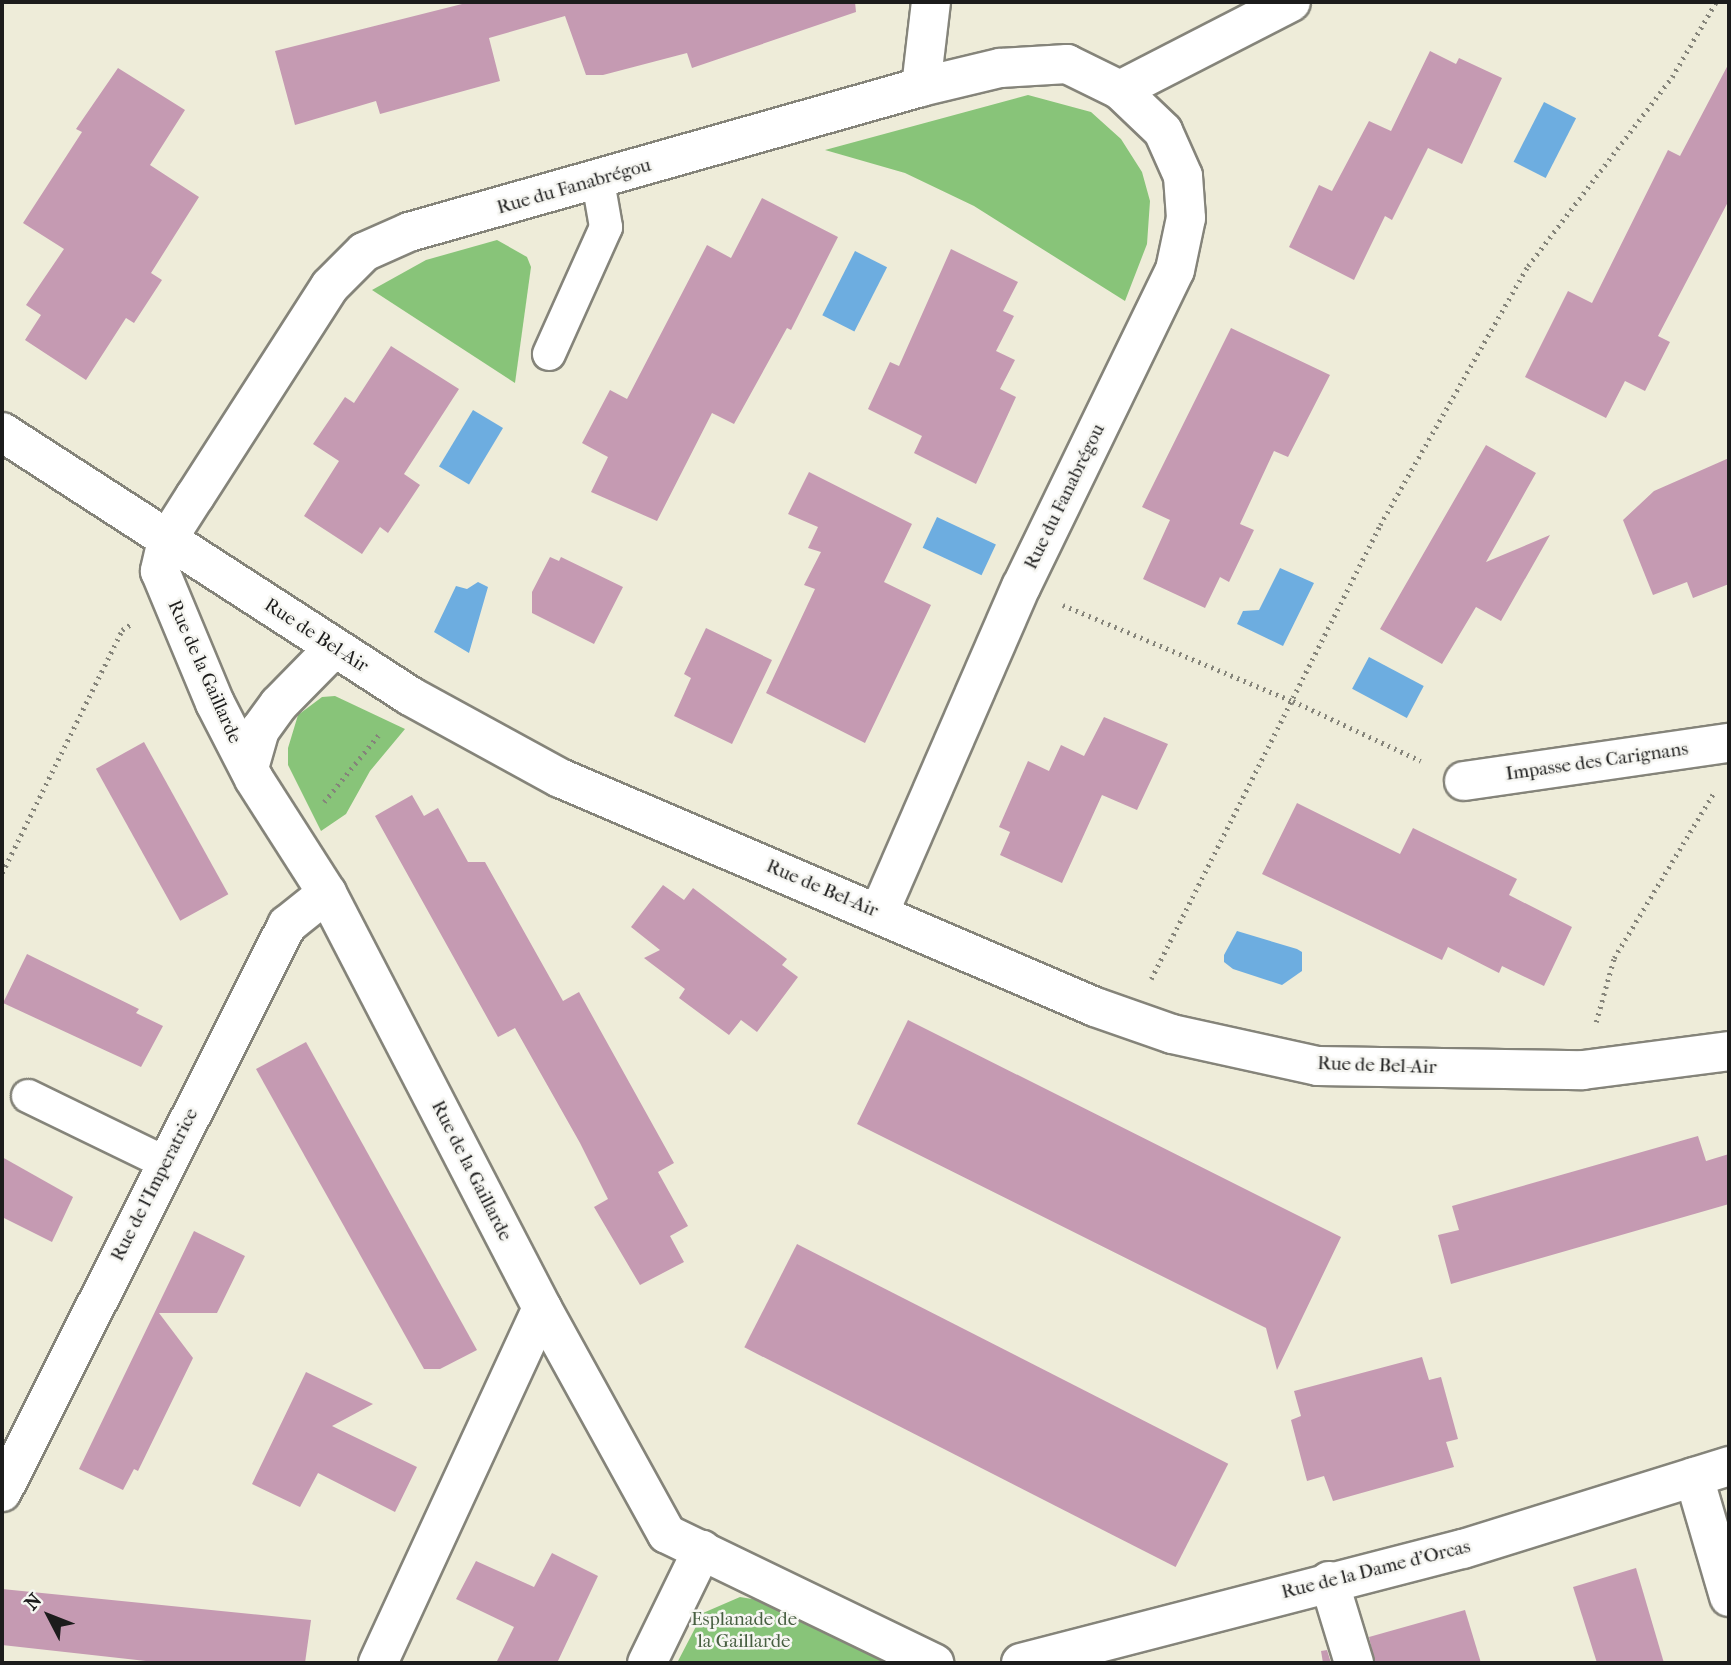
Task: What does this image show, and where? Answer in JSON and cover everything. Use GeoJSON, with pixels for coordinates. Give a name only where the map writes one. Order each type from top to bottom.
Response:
{"type":"FeatureCollection","features":[{"type":"Feature","properties":{"kind":"street"},"geometry":{"type":"LineString","coordinates":[[921,87],[931,2]]}},
{"type":"Feature","properties":{"kind":"street"},"geometry":{"type":"LineString","coordinates":[[1120,90],[1291,2]]}},
{"type":"Feature","properties":{"kind":"street","name":"Rue du Fanabrégou"},"geometry":{"type":"LineString","coordinates":[[167,540],[330,286],[364,252],[409,232],[598,181],[921,87],[1000,68],[1067,64],[1120,90],[1163,131],[1183,176],[1186,218],[1175,270],[1021,587],[879,913]]}},
{"type":"Feature","properties":{"kind":"street","name":"Rue de Bel-Air"},"geometry":{"type":"LineString","coordinates":[[2,432],[410,696],[560,778],[1130,1020],[1172,1034],[1318,1066],[1583,1070],[1729,1051]]}},
{"type":"Feature","properties":{"kind":"street","name":"Rue de la Gaillarde"},"geometry":{"type":"LineString","coordinates":[[167,540],[160,571],[170,599],[249,768],[327,893],[542,1308],[667,1534],[934,1663]]}},
{"type":"Feature","properties":{"kind":"street"},"geometry":{"type":"LineString","coordinates":[[249,768],[260,730],[279,704],[334,648]]}},
{"type":"Feature","properties":{"kind":"street","name":"Impasse des Carignans"},"geometry":{"type":"LineString","coordinates":[[1464,781],[1721,744]]}},
{"type":"Feature","properties":{"kind":"street","name":"Rue de l'Imperatrice"},"geometry":{"type":"LineString","coordinates":[[5,1479],[287,925],[327,893]]}},
{"type":"Feature","properties":{"kind":"street"},"geometry":{"type":"LineString","coordinates":[[377,1663],[542,1308]]}},
{"type":"Feature","properties":{"kind":"street"},"geometry":{"type":"LineString","coordinates":[[1712,1472],[1729,1597]]}},
{"type":"Feature","properties":{"kind":"street","name":"Rue de la Dame d'Orcas"},"geometry":{"type":"LineString","coordinates":[[1021,1663],[1329,1581],[1463,1549],[1712,1472]]}},
{"type":"Feature","properties":{"kind":"street"},"geometry":{"type":"LineString","coordinates":[[647,1663],[702,1550]]}},
{"type":"Feature","properties":{"kind":"street"},"geometry":{"type":"LineString","coordinates":[[1329,1581],[1354,1663]]}},
{"type":"Feature","properties":{"kind":"lane"},"geometry":{"type":"LineString","coordinates":[[549,354],[606,227],[598,181]]}},
{"type":"Feature","properties":{"kind":"lane"},"geometry":{"type":"LineString","coordinates":[[28,1096],[166,1163]]}},
{"type":"Feature","properties":{"kind":"path"},"geometry":{"type":"LineString","coordinates":[[1130,1020],[1380,525],[1528,266],[1672,77],[1716,2]]}},
{"type":"Feature","properties":{"kind":"path"},"geometry":{"type":"LineString","coordinates":[[1021,587],[1293,701],[1464,781]]}},
{"type":"Feature","properties":{"kind":"path"},"geometry":{"type":"LineString","coordinates":[[2,873],[122,630],[170,599]]}},
{"type":"Feature","properties":{"kind":"path"},"geometry":{"type":"LineString","coordinates":[[287,829],[312,816],[410,696]]}},
{"type":"Feature","properties":{"kind":"path"},"geometry":{"type":"LineString","coordinates":[[1583,1070],[1614,958],[1716,789],[1721,744]]}},
{"type":"Feature","properties":{"kind":"green space"},"geometry":{"type":"Polygon","coordinates":[[[1028,95],[1091,112],[1121,139],[1142,172],[1150,201],[1147,244],[1125,301],[974,206],[905,173],[825,150],[1028,95]]]}},
{"type":"Feature","properties":{"kind":"green space"},"geometry":{"type":"Polygon","coordinates":[[[497,240],[527,257],[531,267],[515,383],[372,290],[426,260],[497,240]]]}},
{"type":"Feature","properties":{"kind":"green space"},"geometry":{"type":"Polygon","coordinates":[[[335,696],[405,729],[370,771],[346,814],[321,831],[288,765],[288,748],[298,715],[322,697],[335,696]]]}},
{"type":"Feature","properties":{"kind":"green space","name":"Esplanade de la Gaillarde"},"geometry":{"type":"Polygon","coordinates":[[[740,1597],[777,1603],[855,1648],[894,1663],[677,1663],[703,1613],[740,1597]]]}},
{"type":"Feature","properties":{"kind":"water"},"geometry":{"type":"Polygon","coordinates":[[[1544,102],[1576,118],[1546,178],[1514,162],[1544,102]]]}},
{"type":"Feature","properties":{"kind":"water"},"geometry":{"type":"Polygon","coordinates":[[[855,251],[887,267],[854,331],[822,315],[855,251]]]}},
{"type":"Feature","properties":{"kind":"water"},"geometry":{"type":"Polygon","coordinates":[[[473,410],[503,428],[469,485],[439,467],[473,410]]]}},
{"type":"Feature","properties":{"kind":"water"},"geometry":{"type":"Polygon","coordinates":[[[937,517],[996,544],[982,575],[923,548],[937,517]]]}},
{"type":"Feature","properties":{"kind":"water"},"geometry":{"type":"Polygon","coordinates":[[[1280,568],[1314,583],[1283,646],[1237,624],[1243,611],[1259,610],[1280,568]]]}},
{"type":"Feature","properties":{"kind":"water"},"geometry":{"type":"Polygon","coordinates":[[[478,582],[488,587],[469,653],[434,632],[456,586],[467,589],[478,582]]]}},
{"type":"Feature","properties":{"kind":"water"},"geometry":{"type":"Polygon","coordinates":[[[1369,657],[1424,686],[1407,718],[1352,689],[1369,657]]]}},
{"type":"Feature","properties":{"kind":"water"},"geometry":{"type":"Polygon","coordinates":[[[1237,931],[1302,952],[1302,971],[1282,985],[1233,969],[1224,962],[1224,955],[1237,931]]]}},
{"type":"Feature","properties":{"kind":"building"},"geometry":{"type":"Polygon","coordinates":[[[470,2],[855,2],[856,12],[692,68],[687,53],[603,75],[586,75],[565,16],[489,38],[500,81],[380,114],[376,101],[295,125],[275,51],[470,2]]]}},
{"type":"Feature","properties":{"kind":"building"},"geometry":{"type":"Polygon","coordinates":[[[1430,51],[1456,64],[1459,58],[1502,78],[1462,164],[1428,148],[1392,220],[1385,216],[1354,280],[1289,247],[1319,185],[1332,191],[1369,121],[1391,131],[1430,51]]]}},
{"type":"Feature","properties":{"kind":"building"},"geometry":{"type":"Polygon","coordinates":[[[1729,63],[1729,200],[1658,336],[1670,342],[1645,391],[1625,381],[1606,418],[1525,377],[1568,291],[1592,303],[1668,150],[1680,156],[1729,63]]]}},
{"type":"Feature","properties":{"kind":"building"},"geometry":{"type":"Polygon","coordinates":[[[118,68],[185,110],[150,165],[199,197],[151,273],[162,280],[134,323],[126,318],[86,380],[25,340],[41,315],[26,305],[64,249],[23,223],[82,132],[76,129],[118,68]]]}},
{"type":"Feature","properties":{"kind":"building"},"geometry":{"type":"Polygon","coordinates":[[[762,198],[838,237],[791,330],[787,328],[734,424],[712,413],[657,521],[591,492],[608,457],[582,443],[610,390],[627,399],[707,245],[731,258],[762,198]]]}},
{"type":"Feature","properties":{"kind":"building"},"geometry":{"type":"Polygon","coordinates":[[[951,249],[1018,282],[1003,311],[1014,316],[996,351],[1015,360],[1000,389],[1016,397],[976,484],[914,453],[922,436],[868,409],[890,362],[899,366],[951,249]]]}},
{"type":"Feature","properties":{"kind":"building"},"geometry":{"type":"Polygon","coordinates":[[[1231,328],[1330,375],[1288,457],[1274,451],[1240,524],[1254,530],[1229,582],[1220,577],[1205,608],[1143,579],[1170,520],[1142,507],[1231,328]]]}},
{"type":"Feature","properties":{"kind":"building"},"geometry":{"type":"Polygon","coordinates":[[[391,346],[459,389],[404,474],[420,485],[388,533],[380,527],[362,554],[304,516],[339,461],[313,444],[345,397],[354,403],[391,346]]]}},
{"type":"Feature","properties":{"kind":"building"},"geometry":{"type":"Polygon","coordinates":[[[1486,445],[1536,473],[1486,562],[1550,535],[1501,621],[1476,607],[1442,664],[1380,629],[1486,445]]]}},
{"type":"Feature","properties":{"kind":"building"},"geometry":{"type":"Polygon","coordinates":[[[1729,458],[1729,584],[1693,598],[1687,582],[1653,595],[1623,520],[1654,491],[1729,458]]]}},
{"type":"Feature","properties":{"kind":"building"},"geometry":{"type":"Polygon","coordinates":[[[809,472],[912,524],[884,582],[931,605],[865,743],[766,693],[815,589],[804,585],[821,552],[808,548],[818,527],[788,514],[809,472]]]}},
{"type":"Feature","properties":{"kind":"building"},"geometry":{"type":"Polygon","coordinates":[[[550,557],[559,561],[561,557],[623,587],[594,644],[532,613],[532,592],[550,557]]]}},
{"type":"Feature","properties":{"kind":"building"},"geometry":{"type":"Polygon","coordinates":[[[706,628],[772,660],[732,744],[674,716],[691,678],[684,674],[706,628]]]}},
{"type":"Feature","properties":{"kind":"building"},"geometry":{"type":"Polygon","coordinates":[[[1104,717],[1168,744],[1137,810],[1102,795],[1062,883],[1000,855],[1010,832],[999,827],[1028,761],[1049,771],[1061,745],[1084,756],[1104,717]]]}},
{"type":"Feature","properties":{"kind":"building"},"geometry":{"type":"Polygon","coordinates":[[[144,742],[228,894],[180,921],[96,769],[144,742]]]}},
{"type":"Feature","properties":{"kind":"building"},"geometry":{"type":"Polygon","coordinates":[[[412,795],[424,816],[438,808],[468,862],[485,862],[563,1001],[579,992],[674,1163],[658,1172],[688,1226],[670,1236],[684,1262],[640,1285],[594,1207],[608,1199],[580,1143],[515,1028],[498,1037],[375,816],[412,795]]]}},
{"type":"Feature","properties":{"kind":"building"},"geometry":{"type":"Polygon","coordinates":[[[1297,803],[1400,854],[1413,828],[1517,879],[1509,895],[1572,927],[1544,986],[1502,966],[1499,973],[1448,947],[1442,960],[1262,874],[1297,803]]]}},
{"type":"Feature","properties":{"kind":"building"},"geometry":{"type":"Polygon","coordinates":[[[663,885],[684,900],[693,888],[787,959],[782,965],[798,977],[757,1032],[741,1020],[729,1035],[679,998],[685,989],[644,958],[660,950],[631,927],[663,885]]]}},
{"type":"Feature","properties":{"kind":"building"},"geometry":{"type":"Polygon","coordinates":[[[27,954],[139,1009],[136,1013],[163,1026],[141,1067],[3,1003],[27,954]]]}},
{"type":"Feature","properties":{"kind":"building"},"geometry":{"type":"Polygon","coordinates":[[[908,1020],[1341,1237],[1277,1370],[1266,1328],[857,1124],[908,1020]]]}},
{"type":"Feature","properties":{"kind":"building"},"geometry":{"type":"Polygon","coordinates":[[[306,1042],[477,1350],[440,1369],[424,1369],[256,1069],[306,1042]]]}},
{"type":"Feature","properties":{"kind":"building"},"geometry":{"type":"Polygon","coordinates":[[[1698,1136],[1706,1161],[1729,1154],[1729,1204],[1451,1284],[1438,1235],[1459,1230],[1452,1206],[1698,1136]]]}},
{"type":"Feature","properties":{"kind":"building"},"geometry":{"type":"Polygon","coordinates":[[[2,1157],[73,1197],[52,1242],[2,1217],[2,1157]]]}},
{"type":"Feature","properties":{"kind":"building"},"geometry":{"type":"Polygon","coordinates":[[[194,1231],[245,1256],[217,1313],[159,1313],[193,1358],[138,1471],[134,1469],[123,1490],[79,1469],[194,1231]]]}},
{"type":"Feature","properties":{"kind":"building"},"geometry":{"type":"Polygon","coordinates":[[[797,1244],[1228,1464],[1176,1567],[744,1347],[797,1244]]]}},
{"type":"Feature","properties":{"kind":"building"},"geometry":{"type":"Polygon","coordinates":[[[1422,1357],[1429,1380],[1441,1377],[1458,1439],[1446,1442],[1454,1467],[1333,1501],[1324,1476],[1307,1481],[1291,1420],[1301,1416],[1294,1391],[1422,1357]]]}},
{"type":"Feature","properties":{"kind":"building"},"geometry":{"type":"Polygon","coordinates":[[[306,1372],[373,1404],[332,1426],[417,1467],[395,1512],[318,1473],[300,1507],[252,1484],[306,1372]]]}},
{"type":"Feature","properties":{"kind":"building"},"geometry":{"type":"Polygon","coordinates":[[[552,1553],[598,1576],[557,1663],[496,1663],[514,1627],[456,1599],[476,1561],[534,1587],[552,1553]]]}},
{"type":"Feature","properties":{"kind":"building"},"geometry":{"type":"Polygon","coordinates":[[[1636,1568],[1664,1663],[1597,1663],[1573,1587],[1636,1568]]]}},
{"type":"Feature","properties":{"kind":"building"},"geometry":{"type":"Polygon","coordinates":[[[2,1589],[311,1620],[305,1663],[164,1663],[2,1645],[2,1589]]]}},
{"type":"Feature","properties":{"kind":"building"},"geometry":{"type":"Polygon","coordinates":[[[1465,1610],[1481,1663],[1375,1663],[1369,1637],[1465,1610]]]}},
{"type":"Feature","properties":{"kind":"building"},"geometry":{"type":"Polygon","coordinates":[[[1327,1650],[1331,1663],[1323,1663],[1321,1651],[1327,1650]]]}}]}
